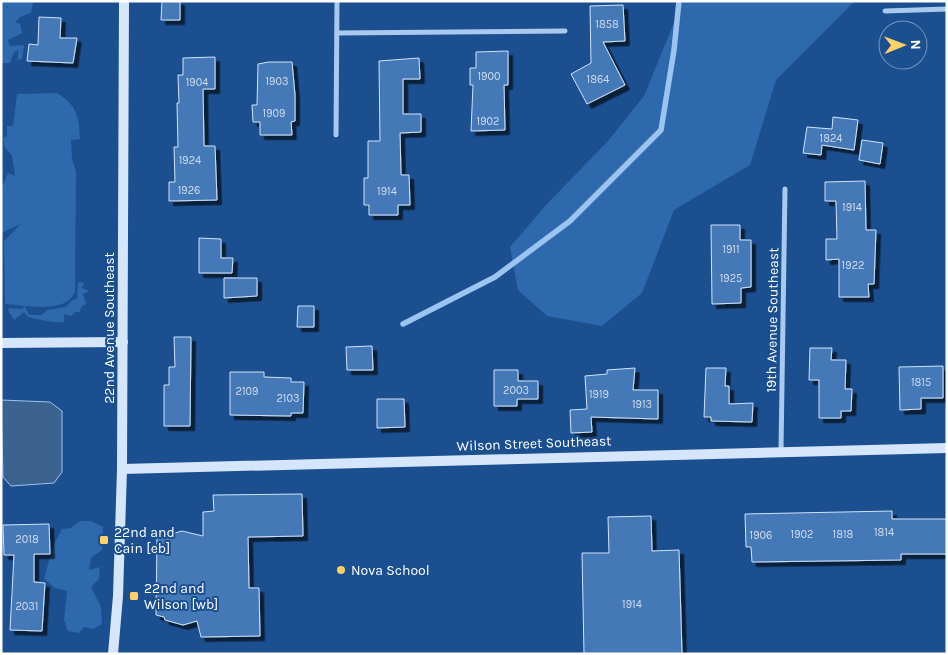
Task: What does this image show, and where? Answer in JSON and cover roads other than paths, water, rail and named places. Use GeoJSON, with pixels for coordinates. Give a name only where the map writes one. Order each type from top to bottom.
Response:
{"type":"FeatureCollection","features":[{"type":"Feature","properties":{"kind":"street","name":"22nd Avenue Southeast"},"geometry":{"type":"LineString","coordinates":[[113,654],[118,596],[122,469],[124,1]]}},
{"type":"Feature","properties":{"kind":"street"},"geometry":{"type":"LineString","coordinates":[[336,135],[337,1]]}},
{"type":"Feature","properties":{"kind":"street"},"geometry":{"type":"LineString","coordinates":[[885,11],[947,9]]}},
{"type":"Feature","properties":{"kind":"street"},"geometry":{"type":"LineString","coordinates":[[337,33],[565,30]]}},
{"type":"Feature","properties":{"kind":"street","name":"19th Avenue Southeast"},"geometry":{"type":"LineString","coordinates":[[781,450],[785,189]]}},
{"type":"Feature","properties":{"kind":"street"},"geometry":{"type":"LineString","coordinates":[[1,343],[123,342]]}},
{"type":"Feature","properties":{"kind":"street","name":"Wilson Street Southeast"},"geometry":{"type":"LineString","coordinates":[[122,469],[781,450],[947,448]]}},
{"type":"Feature","properties":{"kind":"waterway"},"geometry":{"type":"LineString","coordinates":[[403,324],[495,277],[570,221],[661,130],[674,50],[679,1]]}},
{"type":"Feature","properties":{"kind":"place","name":"22nd and Cain [eb]"},"geometry":{"type":"Point","coordinates":[104,540]}},
{"type":"Feature","properties":{"kind":"place","name":"Nova School"},"geometry":{"type":"Point","coordinates":[341,570]}},
{"type":"Feature","properties":{"kind":"place","name":"22nd and Wilson [wb]"},"geometry":{"type":"Point","coordinates":[134,596]}}]}
